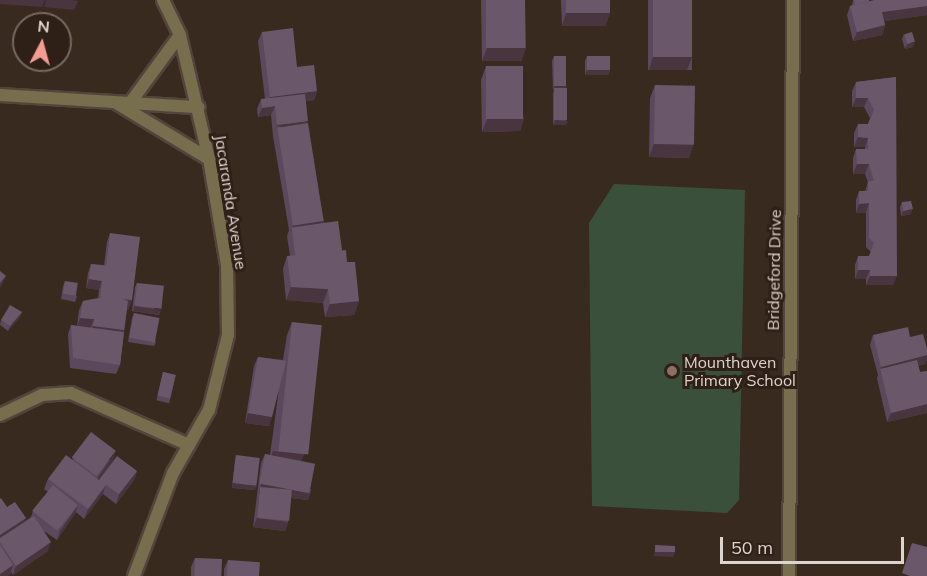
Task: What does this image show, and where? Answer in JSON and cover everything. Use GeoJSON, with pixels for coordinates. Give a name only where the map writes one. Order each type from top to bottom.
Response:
{"type":"FeatureCollection","features":[{"type":"Feature","properties":{"kind":"street","name":"Jacaranda Avenue"},"geometry":{"type":"LineString","coordinates":[[134,576],[189,445],[209,410],[228,335],[227,266],[199,107],[180,35],[163,0]]}},
{"type":"Feature","properties":{"kind":"street","name":"Bridgeford Drive"},"geometry":{"type":"LineString","coordinates":[[789,576],[793,0]]}},
{"type":"Feature","properties":{"kind":"street"},"geometry":{"type":"LineString","coordinates":[[130,103],[180,35]]}},
{"type":"Feature","properties":{"kind":"street"},"geometry":{"type":"LineString","coordinates":[[0,95],[199,107]]}},
{"type":"Feature","properties":{"kind":"street"},"geometry":{"type":"LineString","coordinates":[[114,102],[209,159]]}},
{"type":"Feature","properties":{"kind":"street"},"geometry":{"type":"LineString","coordinates":[[0,415],[42,395],[71,393],[189,445]]}},
{"type":"Feature","properties":{"kind":"green space"},"geometry":{"type":"Polygon","coordinates":[[[614,184],[745,190],[739,500],[727,513],[592,506],[589,223],[614,184]]]}},
{"type":"Feature","properties":{"kind":"building"},"geometry":{"type":"Polygon","coordinates":[[[486,0],[525,0],[525,48],[486,48],[486,0]]]}},
{"type":"Feature","properties":{"kind":"building"},"geometry":{"type":"Polygon","coordinates":[[[566,0],[610,0],[610,13],[566,13],[566,0]]]}},
{"type":"Feature","properties":{"kind":"building"},"geometry":{"type":"Polygon","coordinates":[[[653,0],[692,0],[692,57],[653,57],[653,0]]]}},
{"type":"Feature","properties":{"kind":"building"},"geometry":{"type":"Polygon","coordinates":[[[854,0],[869,0],[869,1],[855,5],[854,0]]]}},
{"type":"Feature","properties":{"kind":"building"},"geometry":{"type":"Polygon","coordinates":[[[874,0],[927,0],[927,6],[882,12],[885,25],[857,32],[850,6],[874,0]]]}},
{"type":"Feature","properties":{"kind":"building"},"geometry":{"type":"Polygon","coordinates":[[[293,28],[297,67],[314,65],[317,91],[270,97],[262,32],[293,28]]]}},
{"type":"Feature","properties":{"kind":"building"},"geometry":{"type":"Polygon","coordinates":[[[912,32],[915,42],[907,44],[904,34],[912,32]]]}},
{"type":"Feature","properties":{"kind":"building"},"geometry":{"type":"Polygon","coordinates":[[[554,56],[566,56],[566,86],[554,86],[554,56]]]}},
{"type":"Feature","properties":{"kind":"building"},"geometry":{"type":"Polygon","coordinates":[[[587,56],[610,56],[610,70],[587,70],[587,56]]]}},
{"type":"Feature","properties":{"kind":"building"},"geometry":{"type":"Polygon","coordinates":[[[486,66],[523,66],[523,119],[486,119],[486,66]]]}},
{"type":"Feature","properties":{"kind":"building"},"geometry":{"type":"Polygon","coordinates":[[[896,77],[897,276],[870,276],[870,270],[858,270],[858,256],[869,256],[874,243],[869,238],[869,203],[859,204],[859,191],[868,191],[868,181],[874,181],[869,164],[857,164],[856,149],[868,149],[868,138],[858,137],[858,124],[868,124],[874,110],[868,98],[856,98],[856,82],[896,77]]]}},
{"type":"Feature","properties":{"kind":"building"},"geometry":{"type":"Polygon","coordinates":[[[655,85],[695,86],[694,145],[654,144],[655,85]]]}},
{"type":"Feature","properties":{"kind":"building"},"geometry":{"type":"Polygon","coordinates":[[[554,88],[567,88],[567,120],[554,120],[554,88]]]}},
{"type":"Feature","properties":{"kind":"building"},"geometry":{"type":"Polygon","coordinates":[[[305,94],[308,121],[277,125],[275,106],[262,108],[261,99],[305,94]]]}},
{"type":"Feature","properties":{"kind":"building"},"geometry":{"type":"Polygon","coordinates":[[[308,123],[323,221],[293,226],[277,128],[308,123]]]}},
{"type":"Feature","properties":{"kind":"building"},"geometry":{"type":"Polygon","coordinates":[[[911,201],[913,209],[903,211],[902,202],[911,201]]]}},
{"type":"Feature","properties":{"kind":"building"},"geometry":{"type":"Polygon","coordinates":[[[338,221],[342,251],[296,257],[291,228],[338,221]]]}},
{"type":"Feature","properties":{"kind":"building"},"geometry":{"type":"Polygon","coordinates":[[[110,233],[140,237],[132,300],[123,299],[128,301],[124,330],[93,326],[94,319],[80,318],[83,301],[100,298],[102,281],[89,279],[91,264],[106,266],[110,233]]]}},
{"type":"Feature","properties":{"kind":"building"},"geometry":{"type":"Polygon","coordinates":[[[346,250],[347,262],[355,262],[359,301],[330,304],[328,289],[291,287],[287,256],[346,250]]]}},
{"type":"Feature","properties":{"kind":"building"},"geometry":{"type":"Polygon","coordinates":[[[0,271],[6,276],[0,283],[0,271]]]}},
{"type":"Feature","properties":{"kind":"building"},"geometry":{"type":"Polygon","coordinates":[[[65,281],[78,283],[76,296],[63,294],[65,281]]]}},
{"type":"Feature","properties":{"kind":"building"},"geometry":{"type":"Polygon","coordinates":[[[137,283],[164,286],[161,309],[135,306],[137,283]]]}},
{"type":"Feature","properties":{"kind":"building"},"geometry":{"type":"Polygon","coordinates":[[[10,305],[22,312],[10,326],[1,320],[10,305]]]}},
{"type":"Feature","properties":{"kind":"building"},"geometry":{"type":"Polygon","coordinates":[[[134,313],[160,318],[155,343],[129,338],[134,313]]]}},
{"type":"Feature","properties":{"kind":"building"},"geometry":{"type":"Polygon","coordinates":[[[292,322],[322,325],[308,454],[278,451],[292,322]]]}},
{"type":"Feature","properties":{"kind":"building"},"geometry":{"type":"Polygon","coordinates":[[[71,325],[124,332],[120,365],[73,358],[71,325]]]}},
{"type":"Feature","properties":{"kind":"building"},"geometry":{"type":"Polygon","coordinates":[[[908,327],[910,337],[923,334],[927,355],[881,367],[873,335],[908,327]]]}},
{"type":"Feature","properties":{"kind":"building"},"geometry":{"type":"Polygon","coordinates":[[[258,357],[286,361],[272,417],[248,413],[258,357]]]}},
{"type":"Feature","properties":{"kind":"building"},"geometry":{"type":"Polygon","coordinates":[[[917,360],[920,372],[927,371],[927,404],[891,413],[880,369],[917,360]]]}},
{"type":"Feature","properties":{"kind":"building"},"geometry":{"type":"Polygon","coordinates":[[[163,372],[176,375],[170,398],[158,395],[163,372]]]}},
{"type":"Feature","properties":{"kind":"building"},"geometry":{"type":"Polygon","coordinates":[[[91,432],[116,451],[96,476],[72,458],[91,432]]]}},
{"type":"Feature","properties":{"kind":"building"},"geometry":{"type":"Polygon","coordinates":[[[265,454],[315,464],[309,493],[259,483],[265,454]]]}},
{"type":"Feature","properties":{"kind":"building"},"geometry":{"type":"Polygon","coordinates":[[[66,455],[99,480],[117,456],[137,471],[119,494],[106,485],[88,509],[48,479],[66,455]]]}},
{"type":"Feature","properties":{"kind":"building"},"geometry":{"type":"Polygon","coordinates":[[[236,455],[260,458],[256,486],[233,483],[236,455]]]}},
{"type":"Feature","properties":{"kind":"building"},"geometry":{"type":"Polygon","coordinates":[[[53,485],[78,505],[57,531],[32,511],[53,485]]]}},
{"type":"Feature","properties":{"kind":"building"},"geometry":{"type":"Polygon","coordinates":[[[260,487],[292,490],[289,521],[257,518],[260,487]]]}},
{"type":"Feature","properties":{"kind":"building"},"geometry":{"type":"Polygon","coordinates":[[[0,499],[7,507],[15,502],[26,518],[0,535],[0,499]]]}},
{"type":"Feature","properties":{"kind":"building"},"geometry":{"type":"Polygon","coordinates":[[[34,516],[51,542],[16,566],[0,542],[0,538],[34,516]]]}},
{"type":"Feature","properties":{"kind":"building"},"geometry":{"type":"Polygon","coordinates":[[[912,543],[927,547],[927,576],[910,576],[902,573],[912,543]]]}},
{"type":"Feature","properties":{"kind":"building"},"geometry":{"type":"Polygon","coordinates":[[[0,545],[13,565],[0,574],[0,545]]]}},
{"type":"Feature","properties":{"kind":"building"},"geometry":{"type":"Polygon","coordinates":[[[655,545],[675,546],[675,552],[655,552],[655,545]]]}},
{"type":"Feature","properties":{"kind":"building"},"geometry":{"type":"Polygon","coordinates":[[[195,558],[222,559],[221,576],[194,576],[195,558]]]}},
{"type":"Feature","properties":{"kind":"building"},"geometry":{"type":"Polygon","coordinates":[[[228,560],[260,562],[259,576],[227,576],[228,560]]]}},
{"type":"Feature","properties":{"kind":"place","name":"Mounthaven Primary School"},"geometry":{"type":"Point","coordinates":[672,371]}}]}
